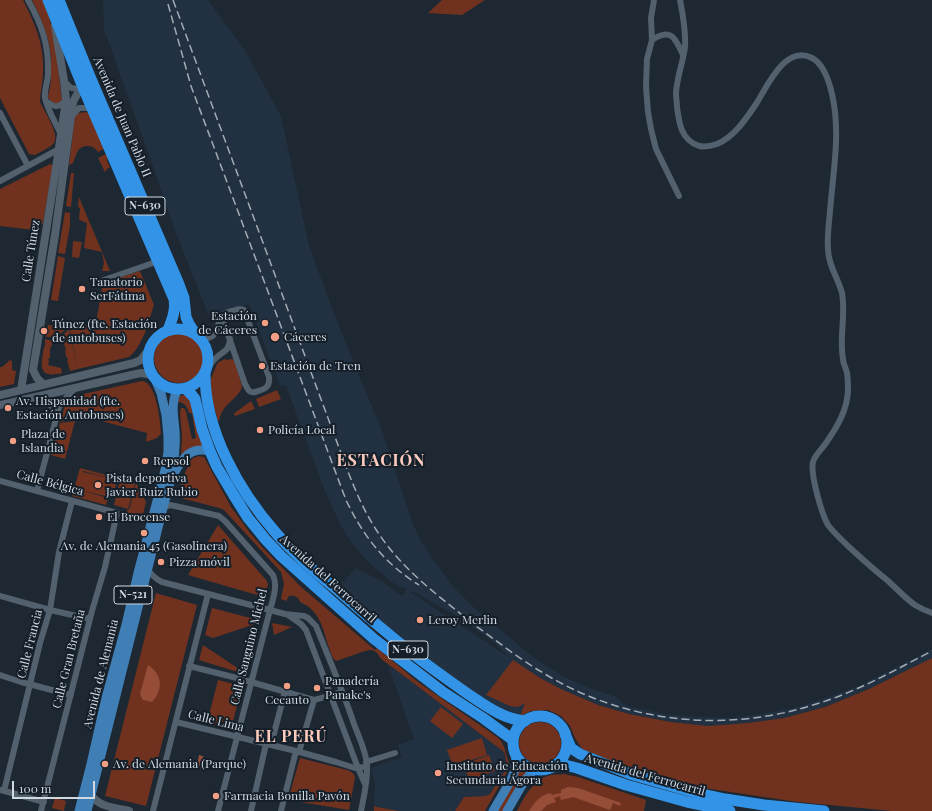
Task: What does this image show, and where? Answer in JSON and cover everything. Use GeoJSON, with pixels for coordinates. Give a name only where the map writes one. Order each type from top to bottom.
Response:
{"type":"FeatureCollection","features":[{"type":"Feature","properties":{"kind":"highway","name":"Avenida de Juan Pablo II"},"geometry":{"type":"LineString","coordinates":[[48,0],[84,84],[178,282],[184,298],[186,317],[189,324],[198,336]]}},
{"type":"Feature","properties":{"kind":"highway","name":"Avenida de Juan Pablo II"},"geometry":{"type":"LineString","coordinates":[[59,0],[67,18],[84,84],[174,299],[174,313],[168,330]]}},
{"type":"Feature","properties":{"kind":"highway"},"geometry":{"type":"LineString","coordinates":[[198,336],[186,329],[179,328],[168,330],[155,339],[150,348],[148,365],[154,377],[170,388],[181,389],[195,384],[206,371]]}},
{"type":"Feature","properties":{"kind":"highway","name":"N-630"},"geometry":{"type":"LineString","coordinates":[[198,336],[205,344],[209,355],[206,371]]}},
{"type":"Feature","properties":{"kind":"highway","name":"Avenida del Ferrocarril"},"geometry":{"type":"LineString","coordinates":[[206,371],[206,398],[213,425],[221,446],[243,488],[259,512],[276,533],[334,588],[383,630],[442,676],[490,709],[505,717],[525,721]]}},
{"type":"Feature","properties":{"kind":"highway","name":"Avenida del Ferrocarril"},"geometry":{"type":"LineString","coordinates":[[181,389],[191,394],[195,399],[202,428],[217,468],[248,518],[266,540],[290,564],[374,639],[443,692],[513,740]]}},
{"type":"Feature","properties":{"kind":"highway","name":"N-630"},"geometry":{"type":"LineString","coordinates":[[525,721],[539,716],[551,719],[561,726],[565,734]]}},
{"type":"Feature","properties":{"kind":"highway"},"geometry":{"type":"LineString","coordinates":[[525,721],[516,730],[513,740],[513,747],[520,761],[524,765],[534,770],[544,770],[552,767],[561,760],[566,749],[567,742],[565,734]]}},
{"type":"Feature","properties":{"kind":"highway","name":"Avenida del Ferrocarril"},"geometry":{"type":"LineString","coordinates":[[565,734],[570,748],[580,754],[637,776],[689,791],[726,799],[764,805],[824,811]]}},
{"type":"Feature","properties":{"kind":"highway","name":"Avenida del Ferrocarril"},"geometry":{"type":"LineString","coordinates":[[552,767],[564,765],[571,766],[687,802],[730,811]]}},
{"type":"Feature","properties":{"kind":"main road"},"geometry":{"type":"LineString","coordinates":[[63,0],[67,18]]}},
{"type":"Feature","properties":{"kind":"main road","name":"Calle Túnez"},"geometry":{"type":"LineString","coordinates":[[21,390],[66,100],[52,11]]}},
{"type":"Feature","properties":{"kind":"main road","name":"Calle Túnez"},"geometry":{"type":"LineString","coordinates":[[43,384],[37,378],[33,370],[55,235],[73,102],[84,84]]}},
{"type":"Feature","properties":{"kind":"main road"},"geometry":{"type":"LineString","coordinates":[[0,395],[134,364],[142,360],[150,348]]}},
{"type":"Feature","properties":{"kind":"main road"},"geometry":{"type":"LineString","coordinates":[[0,405],[141,373],[154,377]]}},
{"type":"Feature","properties":{"kind":"main road","name":"Avenida de Alemania"},"geometry":{"type":"LineString","coordinates":[[86,810],[91,764],[105,702],[166,466],[168,436],[166,416],[161,392],[154,377]]}},
{"type":"Feature","properties":{"kind":"main road","name":"Avenida de Alemania"},"geometry":{"type":"LineString","coordinates":[[86,810],[148,585],[148,569],[172,476],[175,433],[173,405],[174,399],[181,389]]}},
{"type":"Feature","properties":{"kind":"main road"},"geometry":{"type":"LineString","coordinates":[[172,476],[184,458],[192,451],[201,449],[210,450]]}},
{"type":"Feature","properties":{"kind":"main road"},"geometry":{"type":"LineString","coordinates":[[493,811],[510,782],[515,770],[516,755]]}},
{"type":"Feature","properties":{"kind":"main road"},"geometry":{"type":"LineString","coordinates":[[507,811],[525,780],[534,770]]}},
{"type":"Feature","properties":{"kind":"main road"},"geometry":{"type":"LineString","coordinates":[[91,795],[94,800],[102,804]]}},
{"type":"Feature","properties":{"kind":"main road"},"geometry":{"type":"LineString","coordinates":[[86,810],[93,803],[129,811]]}},
{"type":"Feature","properties":{"kind":"street"},"geometry":{"type":"LineString","coordinates":[[28,0],[41,26],[46,47],[48,66],[45,96],[46,101],[48,109],[61,135]]}},
{"type":"Feature","properties":{"kind":"street"},"geometry":{"type":"LineString","coordinates":[[654,0],[651,18],[652,40],[647,59],[646,86],[648,112],[656,149],[679,196]]}},
{"type":"Feature","properties":{"kind":"street"},"geometry":{"type":"LineString","coordinates":[[680,0],[685,30],[685,47],[676,95],[679,123],[685,136],[691,142],[700,146],[711,146],[726,139],[755,105],[784,62],[793,57],[809,57],[818,62],[825,74],[832,92],[836,115],[836,141],[827,247],[828,255],[841,290],[844,305],[842,344],[843,360],[847,372],[848,392],[847,402],[842,418],[817,454],[813,463],[814,480],[823,515],[833,532],[915,604],[932,613]]}},
{"type":"Feature","properties":{"kind":"street"},"geometry":{"type":"LineString","coordinates":[[652,40],[659,35],[666,33],[678,44],[683,55]]}},
{"type":"Feature","properties":{"kind":"street"},"geometry":{"type":"LineString","coordinates":[[64,81],[71,88],[84,84]]}},
{"type":"Feature","properties":{"kind":"street"},"geometry":{"type":"LineString","coordinates":[[46,101],[56,107],[61,106],[66,100]]}},
{"type":"Feature","properties":{"kind":"street"},"geometry":{"type":"LineString","coordinates":[[72,116],[79,108],[94,110]]}},
{"type":"Feature","properties":{"kind":"street"},"geometry":{"type":"LineString","coordinates":[[0,112],[28,166]]}},
{"type":"Feature","properties":{"kind":"street"},"geometry":{"type":"LineString","coordinates":[[0,181],[58,150],[68,142]]}},
{"type":"Feature","properties":{"kind":"street"},"geometry":{"type":"LineString","coordinates":[[58,150],[65,161]]}},
{"type":"Feature","properties":{"kind":"street"},"geometry":{"type":"LineString","coordinates":[[45,238],[55,235]]}},
{"type":"Feature","properties":{"kind":"street"},"geometry":{"type":"LineString","coordinates":[[101,281],[153,263]]}},
{"type":"Feature","properties":{"kind":"street"},"geometry":{"type":"LineString","coordinates":[[198,336],[209,338],[216,332],[222,317],[225,314],[239,309],[245,311],[270,381],[268,386],[254,392],[248,390],[222,317]]}},
{"type":"Feature","properties":{"kind":"street"},"geometry":{"type":"LineString","coordinates":[[216,332],[223,331],[229,336]]}},
{"type":"Feature","properties":{"kind":"street"},"geometry":{"type":"LineString","coordinates":[[206,371],[217,356],[224,353],[228,347],[229,336]]}},
{"type":"Feature","properties":{"kind":"street"},"geometry":{"type":"LineString","coordinates":[[224,353],[228,353],[237,361]]}},
{"type":"Feature","properties":{"kind":"street"},"geometry":{"type":"LineString","coordinates":[[26,356],[35,358]]}},
{"type":"Feature","properties":{"kind":"street"},"geometry":{"type":"LineString","coordinates":[[37,491],[59,407],[71,392],[79,387]]}},
{"type":"Feature","properties":{"kind":"street"},"geometry":{"type":"LineString","coordinates":[[33,397],[48,402],[57,413]]}},
{"type":"Feature","properties":{"kind":"street","name":"Calle Bélgica"},"geometry":{"type":"LineString","coordinates":[[0,481],[117,513]]}},
{"type":"Feature","properties":{"kind":"street","name":"Calle Francia"},"geometry":{"type":"LineString","coordinates":[[2,790],[50,610],[59,552],[72,501]]}},
{"type":"Feature","properties":{"kind":"street","name":"Calle Sanguino Michel"},"geometry":{"type":"LineString","coordinates":[[163,508],[170,505],[219,516],[226,521],[276,580],[252,682],[218,811]]}},
{"type":"Feature","properties":{"kind":"street","name":"Calle Gran Bretaña"},"geometry":{"type":"LineString","coordinates":[[42,811],[90,620],[105,567],[117,513]]}},
{"type":"Feature","properties":{"kind":"street"},"geometry":{"type":"LineString","coordinates":[[148,569],[157,580],[162,582],[285,614],[304,616],[316,626],[363,748],[366,762],[366,786],[361,811]]}},
{"type":"Feature","properties":{"kind":"street"},"geometry":{"type":"LineString","coordinates":[[148,585],[162,582]]}},
{"type":"Feature","properties":{"kind":"street"},"geometry":{"type":"LineString","coordinates":[[153,811],[208,594]]}},
{"type":"Feature","properties":{"kind":"street"},"geometry":{"type":"LineString","coordinates":[[0,596],[90,620]]}},
{"type":"Feature","properties":{"kind":"street"},"geometry":{"type":"LineString","coordinates":[[285,614],[301,624],[306,630],[366,786]]}},
{"type":"Feature","properties":{"kind":"street"},"geometry":{"type":"LineString","coordinates":[[306,630],[311,626],[316,626]]}},
{"type":"Feature","properties":{"kind":"street"},"geometry":{"type":"LineString","coordinates":[[190,666],[314,700],[329,693],[336,685],[340,688]]}},
{"type":"Feature","properties":{"kind":"street"},"geometry":{"type":"LineString","coordinates":[[0,675],[30,685],[71,695]]}},
{"type":"Feature","properties":{"kind":"street"},"geometry":{"type":"LineString","coordinates":[[251,811],[284,691]]}},
{"type":"Feature","properties":{"kind":"street"},"geometry":{"type":"LineString","coordinates":[[281,811],[314,700]]}},
{"type":"Feature","properties":{"kind":"street","name":"Calle Lima"},"geometry":{"type":"LineString","coordinates":[[176,722],[344,764],[358,766],[395,753]]}},
{"type":"Feature","properties":{"kind":"street"},"geometry":{"type":"LineString","coordinates":[[344,764],[350,758],[352,751]]}},
{"type":"Feature","properties":{"kind":"street"},"geometry":{"type":"LineString","coordinates":[[2,790],[44,802]]}},
{"type":"Feature","properties":{"kind":"shaded area"},"geometry":{"type":"Polygon","coordinates":[[[0,0],[23,0],[41,45],[43,77],[40,102],[48,116],[55,134],[55,139],[54,143],[35,155],[29,154],[0,98],[0,0]]]}},
{"type":"Feature","properties":{"kind":"shaded area"},"geometry":{"type":"Polygon","coordinates":[[[32,0],[44,0],[49,17],[55,42],[61,103],[55,104],[48,97],[51,76],[51,55],[48,38],[32,0]]]}},
{"type":"Feature","properties":{"kind":"shaded area"},"geometry":{"type":"Polygon","coordinates":[[[103,0],[208,0],[244,49],[281,116],[309,246],[335,316],[383,433],[412,522],[421,542],[450,583],[471,605],[533,657],[562,676],[616,697],[625,705],[631,707],[664,714],[694,717],[734,718],[798,707],[826,698],[861,685],[932,649],[932,658],[869,689],[825,707],[784,718],[748,723],[708,726],[671,722],[629,714],[598,705],[540,678],[533,688],[520,716],[500,709],[452,678],[425,658],[339,586],[356,568],[383,582],[402,596],[407,589],[393,583],[366,560],[341,526],[325,491],[286,385],[280,386],[249,304],[223,313],[221,317],[209,316],[176,233],[104,29],[103,0]],[[407,590],[510,658],[496,644],[467,622],[418,594],[407,590]]]}},
{"type":"Feature","properties":{"kind":"shaded area"},"geometry":{"type":"Polygon","coordinates":[[[442,0],[485,0],[462,15],[428,13],[442,0]]]}},
{"type":"Feature","properties":{"kind":"shaded area"},"geometry":{"type":"Polygon","coordinates":[[[86,112],[91,114],[106,148],[98,152],[95,148],[84,146],[77,152],[73,163],[69,165],[75,116],[79,113],[86,112]]]}},
{"type":"Feature","properties":{"kind":"shaded area"},"geometry":{"type":"Polygon","coordinates":[[[108,153],[107,161],[110,168],[108,168],[105,172],[98,158],[108,153]]]}},
{"type":"Feature","properties":{"kind":"shaded area"},"geometry":{"type":"Polygon","coordinates":[[[50,164],[53,165],[43,223],[34,230],[0,226],[0,189],[50,164]]]}},
{"type":"Feature","properties":{"kind":"shaded area"},"geometry":{"type":"Polygon","coordinates":[[[71,173],[74,173],[71,207],[66,206],[71,173]]]}},
{"type":"Feature","properties":{"kind":"shaded area"},"geometry":{"type":"Polygon","coordinates":[[[79,197],[110,271],[102,271],[104,263],[102,252],[84,248],[87,223],[79,220],[79,197]]]}},
{"type":"Feature","properties":{"kind":"shaded area"},"geometry":{"type":"Polygon","coordinates":[[[65,212],[70,213],[70,226],[65,254],[58,253],[65,212]]]}},
{"type":"Feature","properties":{"kind":"shaded area"},"geometry":{"type":"Polygon","coordinates":[[[73,241],[82,242],[79,258],[72,257],[73,241]]]}},
{"type":"Feature","properties":{"kind":"shaded area"},"geometry":{"type":"Polygon","coordinates":[[[58,256],[65,258],[58,301],[51,300],[58,256]]]}},
{"type":"Feature","properties":{"kind":"shaded area"},"geometry":{"type":"Polygon","coordinates":[[[140,271],[154,305],[145,333],[139,345],[129,357],[78,369],[70,330],[96,322],[103,283],[140,271]]]}},
{"type":"Feature","properties":{"kind":"shaded area"},"geometry":{"type":"Polygon","coordinates":[[[48,325],[67,328],[60,334],[55,334],[53,337],[46,337],[48,325]]]}},
{"type":"Feature","properties":{"kind":"shaded area"},"geometry":{"type":"Polygon","coordinates":[[[69,329],[78,369],[70,371],[62,336],[69,329]]]}},
{"type":"Feature","properties":{"kind":"shaded area"},"geometry":{"type":"Polygon","coordinates":[[[179,333],[188,335],[199,344],[204,358],[202,367],[193,378],[179,383],[170,381],[159,372],[154,358],[156,349],[165,338],[179,333]]]}},
{"type":"Feature","properties":{"kind":"shaded area"},"geometry":{"type":"Polygon","coordinates":[[[45,339],[53,341],[50,348],[48,365],[61,368],[62,373],[48,374],[42,369],[45,339]]]}},
{"type":"Feature","properties":{"kind":"shaded area"},"geometry":{"type":"Polygon","coordinates":[[[225,359],[234,360],[242,387],[237,396],[224,410],[218,421],[212,399],[210,381],[217,364],[225,359]]]}},
{"type":"Feature","properties":{"kind":"shaded area"},"geometry":{"type":"Polygon","coordinates":[[[10,360],[12,361],[12,370],[16,371],[14,384],[0,387],[0,367],[10,360]]]}},
{"type":"Feature","properties":{"kind":"shaded area"},"geometry":{"type":"Polygon","coordinates":[[[142,381],[147,383],[151,388],[157,403],[161,433],[155,439],[146,442],[147,433],[86,417],[60,422],[66,405],[79,395],[142,381]]]}},
{"type":"Feature","properties":{"kind":"shaded area"},"geometry":{"type":"Polygon","coordinates":[[[277,390],[281,399],[259,407],[256,399],[277,390]]]}},
{"type":"Feature","properties":{"kind":"shaded area"},"geometry":{"type":"Polygon","coordinates":[[[183,395],[189,397],[203,446],[183,455],[181,454],[181,408],[184,408],[186,412],[192,439],[196,438],[192,413],[189,413],[184,404],[177,402],[180,396],[183,395]]]}},
{"type":"Feature","properties":{"kind":"shaded area"},"geometry":{"type":"Polygon","coordinates":[[[251,401],[255,409],[235,416],[234,414],[236,412],[251,401]]]}},
{"type":"Feature","properties":{"kind":"shaded area"},"geometry":{"type":"Polygon","coordinates":[[[75,421],[65,459],[51,455],[60,423],[75,421]]]}},
{"type":"Feature","properties":{"kind":"shaded area"},"geometry":{"type":"Polygon","coordinates":[[[199,456],[204,457],[231,507],[250,533],[300,586],[375,650],[377,648],[418,682],[501,741],[509,763],[507,772],[485,811],[455,811],[464,797],[486,796],[490,794],[505,771],[506,762],[504,752],[381,659],[374,651],[365,651],[336,661],[331,654],[320,621],[316,615],[307,605],[300,602],[296,597],[289,596],[286,601],[281,599],[284,584],[281,572],[224,510],[177,497],[182,479],[191,462],[190,461],[199,456]]]}},
{"type":"Feature","properties":{"kind":"shaded area"},"geometry":{"type":"Polygon","coordinates":[[[80,468],[118,478],[113,498],[80,490],[108,498],[106,505],[72,496],[80,468]],[[83,471],[83,472],[117,480],[83,471]]]}},
{"type":"Feature","properties":{"kind":"shaded area"},"geometry":{"type":"Polygon","coordinates":[[[120,480],[135,484],[128,509],[114,505],[120,480]]]}},
{"type":"Feature","properties":{"kind":"shaded area"},"geometry":{"type":"Polygon","coordinates":[[[136,483],[146,502],[143,514],[138,513],[138,516],[129,515],[126,513],[128,509],[129,510],[136,483]]]}},
{"type":"Feature","properties":{"kind":"shaded area"},"geometry":{"type":"Polygon","coordinates":[[[218,525],[267,581],[268,585],[264,597],[188,575],[218,525]]]}},
{"type":"Feature","properties":{"kind":"shaded area"},"geometry":{"type":"Polygon","coordinates":[[[156,593],[197,605],[146,806],[105,796],[156,593]]]}},
{"type":"Feature","properties":{"kind":"shaded area"},"geometry":{"type":"Polygon","coordinates":[[[212,608],[258,620],[258,623],[213,638],[205,635],[212,608]]]}},
{"type":"Feature","properties":{"kind":"shaded area"},"geometry":{"type":"Polygon","coordinates":[[[272,623],[292,627],[274,635],[272,623]]]}},
{"type":"Feature","properties":{"kind":"shaded area"},"geometry":{"type":"Polygon","coordinates":[[[203,645],[245,673],[244,674],[199,660],[203,645]]]}},
{"type":"Feature","properties":{"kind":"shaded area"},"geometry":{"type":"Polygon","coordinates":[[[932,658],[932,811],[892,811],[798,802],[704,788],[652,774],[582,749],[570,726],[561,716],[548,710],[531,711],[520,716],[525,703],[518,707],[510,706],[486,695],[513,660],[540,678],[561,689],[598,705],[629,714],[671,722],[708,726],[748,723],[784,718],[825,707],[869,689],[932,658]]]}},
{"type":"Feature","properties":{"kind":"shaded area"},"geometry":{"type":"Polygon","coordinates":[[[148,665],[159,677],[160,682],[160,687],[156,697],[152,702],[143,700],[140,694],[148,665]]]}},
{"type":"Feature","properties":{"kind":"shaded area","name":"Instituto de Educación Secundaria Ágora"},"geometry":{"type":"Polygon","coordinates":[[[388,665],[504,752],[506,767],[505,771],[490,794],[486,796],[464,797],[455,811],[399,811],[374,806],[375,784],[371,768],[402,757],[398,745],[414,739],[388,665]]]}},
{"type":"Feature","properties":{"kind":"shaded area"},"geometry":{"type":"Polygon","coordinates":[[[218,680],[242,686],[231,729],[207,723],[218,680]]]}},
{"type":"Feature","properties":{"kind":"shaded area"},"geometry":{"type":"Polygon","coordinates":[[[441,707],[463,724],[452,738],[430,721],[441,707]]]}},
{"type":"Feature","properties":{"kind":"shaded area"},"geometry":{"type":"Polygon","coordinates":[[[540,722],[555,728],[561,743],[555,758],[540,764],[525,758],[519,743],[525,728],[540,722]]]}},
{"type":"Feature","properties":{"kind":"shaded area"},"geometry":{"type":"Polygon","coordinates":[[[482,738],[487,755],[453,766],[447,750],[482,738]]]}},
{"type":"Feature","properties":{"kind":"shaded area"},"geometry":{"type":"Polygon","coordinates":[[[199,755],[205,757],[203,769],[197,767],[199,755]]]}},
{"type":"Feature","properties":{"kind":"shaded area"},"geometry":{"type":"Polygon","coordinates":[[[489,755],[495,771],[469,780],[464,764],[489,755]]]}},
{"type":"Feature","properties":{"kind":"shaded area"},"geometry":{"type":"Polygon","coordinates":[[[300,758],[347,770],[354,775],[355,778],[349,810],[288,800],[300,758]]]}},
{"type":"Feature","properties":{"kind":"shaded area"},"geometry":{"type":"Polygon","coordinates":[[[520,768],[526,773],[503,811],[496,811],[520,768]]]}},
{"type":"Feature","properties":{"kind":"shaded area"},"geometry":{"type":"Polygon","coordinates":[[[564,774],[578,777],[646,800],[644,811],[517,811],[530,789],[539,780],[551,775],[564,774]]]}},
{"type":"Feature","properties":{"kind":"shaded area"},"geometry":{"type":"Polygon","coordinates":[[[568,787],[578,788],[621,803],[620,806],[613,803],[610,810],[573,797],[561,800],[560,796],[554,798],[556,802],[547,805],[541,811],[529,811],[535,802],[543,796],[550,793],[552,795],[561,793],[561,790],[568,787]]]}},
{"type":"Feature","properties":{"kind":"shaded area"},"geometry":{"type":"Polygon","coordinates":[[[55,798],[66,801],[64,811],[52,808],[55,798]]]}},
{"type":"Feature","properties":{"kind":"shaded area"},"geometry":{"type":"Polygon","coordinates":[[[374,806],[377,807],[399,811],[374,811],[374,806]]]}},
{"type":"Feature","properties":{"kind":"railway"},"geometry":{"type":"LineString","coordinates":[[173,0],[345,464],[359,498],[367,515],[387,545],[422,582],[476,626],[516,655],[540,671],[571,688],[604,702],[638,712],[673,718],[708,720],[743,719],[778,714],[813,705],[829,700],[874,681],[932,651]]}},
{"type":"Feature","properties":{"kind":"railway"},"geometry":{"type":"LineString","coordinates":[[168,4],[191,86],[346,500],[360,526],[376,548],[396,568],[419,585]]}},
{"type":"Feature","properties":{"kind":"place","name":"Tanatorio SerFátima"},"geometry":{"type":"Point","coordinates":[82,289]}},
{"type":"Feature","properties":{"kind":"place","name":"Estación de Cáceres"},"geometry":{"type":"Point","coordinates":[265,323]}},
{"type":"Feature","properties":{"kind":"place","name":"Túnez (fte. Estación de autobuses)"},"geometry":{"type":"Point","coordinates":[44,331]}},
{"type":"Feature","properties":{"kind":"place","name":"Cáceres"},"geometry":{"type":"Point","coordinates":[275,337]}},
{"type":"Feature","properties":{"kind":"place","name":"Estación de Tren"},"geometry":{"type":"Point","coordinates":[262,366]}},
{"type":"Feature","properties":{"kind":"place","name":"Av. Hispanidad (fte. Estación Autobuses)"},"geometry":{"type":"Point","coordinates":[8,408]}},
{"type":"Feature","properties":{"kind":"place","name":"Policía Local"},"geometry":{"type":"Point","coordinates":[260,430]}},
{"type":"Feature","properties":{"kind":"place","name":"Plaza de Islandia"},"geometry":{"type":"Point","coordinates":[13,441]}},
{"type":"Feature","properties":{"kind":"place","name":"Repsol"},"geometry":{"type":"Point","coordinates":[145,461]}},
{"type":"Feature","properties":{"kind":"place","name":"Pista deportiva Javier Ruiz Rubio"},"geometry":{"type":"Point","coordinates":[98,485]}},
{"type":"Feature","properties":{"kind":"place","name":"El Brocense"},"geometry":{"type":"Point","coordinates":[99,517]}},
{"type":"Feature","properties":{"kind":"place","name":"Av. de Alemania 45 (Gasolinera)"},"geometry":{"type":"Point","coordinates":[144,533]}},
{"type":"Feature","properties":{"kind":"place","name":"Pizza móvil"},"geometry":{"type":"Point","coordinates":[161,562]}},
{"type":"Feature","properties":{"kind":"place","name":"Leroy Merlin"},"geometry":{"type":"Point","coordinates":[420,620]}},
{"type":"Feature","properties":{"kind":"place","name":"Cecauto"},"geometry":{"type":"Point","coordinates":[287,686]}},
{"type":"Feature","properties":{"kind":"place","name":"Panadería Panake's"},"geometry":{"type":"Point","coordinates":[317,688]}},
{"type":"Feature","properties":{"kind":"place","name":"Av. de Alemania (Parque)"},"geometry":{"type":"Point","coordinates":[105,764]}},
{"type":"Feature","properties":{"kind":"place","name":"Instituto de Educación Secundaria Ágora"},"geometry":{"type":"Point","coordinates":[438,773]}},
{"type":"Feature","properties":{"kind":"place","name":"Farmacia Bonilla Pavón"},"geometry":{"type":"Point","coordinates":[216,796]}},
{"type":"Feature","properties":{"kind":"district","name":"ESTACIÓN"},"geometry":{"type":"Point","coordinates":[381,461]}},
{"type":"Feature","properties":{"kind":"district","name":"EL PERÚ"},"geometry":{"type":"Point","coordinates":[291,737]}}]}
